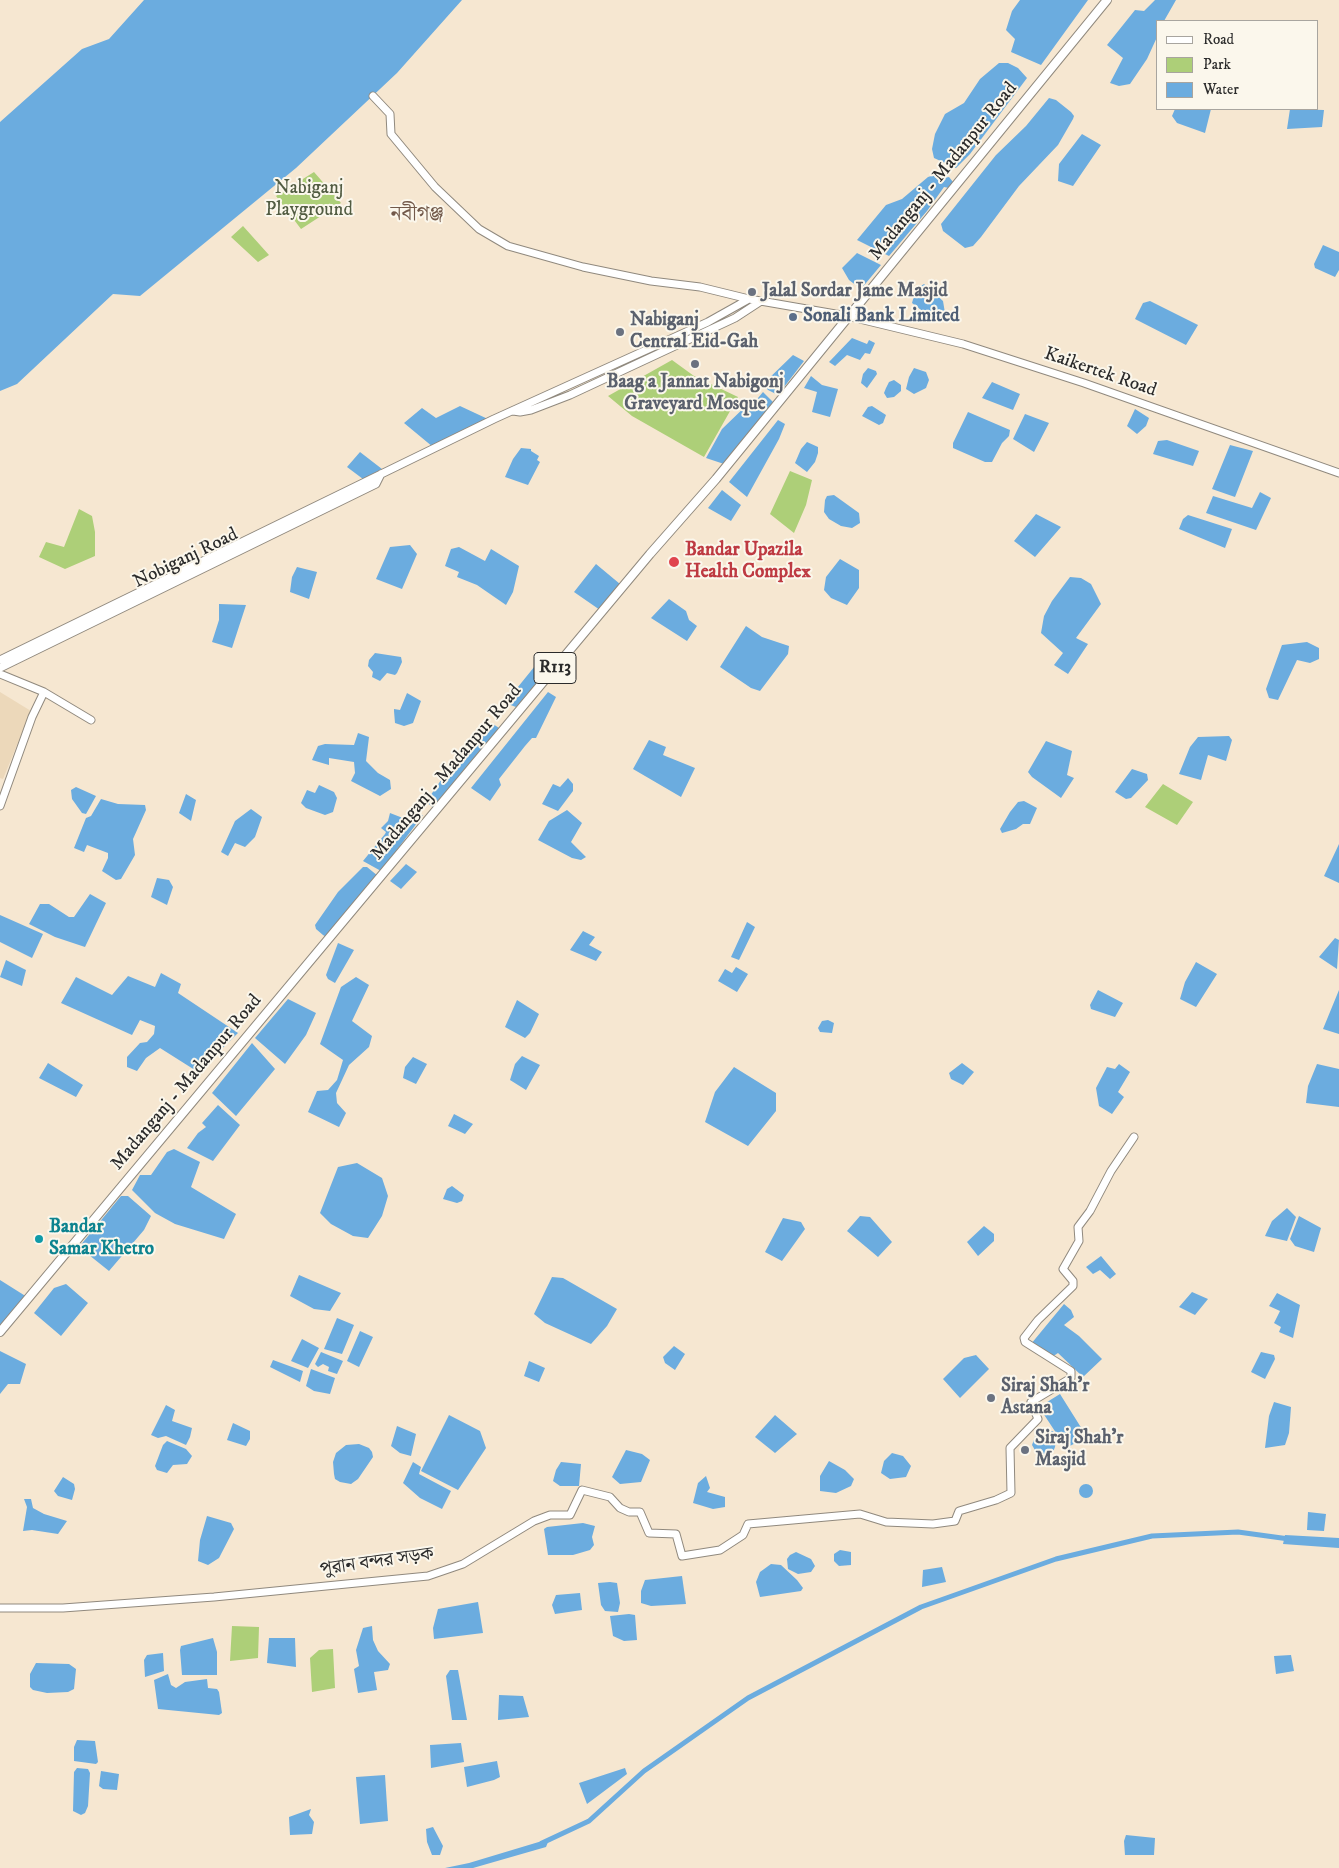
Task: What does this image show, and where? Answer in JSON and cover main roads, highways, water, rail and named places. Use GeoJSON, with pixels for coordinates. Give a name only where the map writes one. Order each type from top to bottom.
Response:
{"type":"FeatureCollection","features":[{"type":"Feature","properties":{"kind":"main road","name":"Madanganj - Madanpur Road"},"geometry":{"type":"LineString","coordinates":[[0,1332],[650,554],[716,479],[847,316],[1107,0]]}},
{"type":"Feature","properties":{"kind":"main road","name":"Kaikertek Road"},"geometry":{"type":"LineString","coordinates":[[373,96],[390,114],[391,134],[435,186],[480,230],[508,246],[583,267],[651,281],[700,287],[749,299],[847,316],[1003,356],[1339,473]]}},
{"type":"Feature","properties":{"kind":"main road","name":"Nobiganj Road"},"geometry":{"type":"LineString","coordinates":[[0,660],[513,410],[708,322],[749,299]]}},
{"type":"Feature","properties":{"kind":"main road","name":"Nobiganj Road"},"geometry":{"type":"LineString","coordinates":[[513,410],[520,412],[531,410],[570,395],[735,318],[761,301]]}},
{"type":"Feature","properties":{"kind":"main road","name":"Nobiganj Road"},"geometry":{"type":"LineString","coordinates":[[0,668],[376,484],[381,474]]}},
{"type":"Feature","properties":{"kind":"main road"},"geometry":{"type":"LineString","coordinates":[[0,674],[44,692],[91,720]]}},
{"type":"Feature","properties":{"kind":"main road"},"geometry":{"type":"LineString","coordinates":[[0,806],[32,717],[44,692]]}},
{"type":"Feature","properties":{"kind":"main road","name":"পুরান বন্দর সড়ক"},"geometry":{"type":"LineString","coordinates":[[0,1608],[63,1608],[214,1597],[428,1576],[462,1564],[534,1521],[550,1515],[570,1515],[582,1490],[610,1497],[620,1508],[629,1512],[640,1512],[649,1533],[676,1534],[682,1556],[720,1550],[743,1536],[748,1524],[860,1514],[886,1522],[933,1524],[954,1521],[959,1511],[996,1500],[1011,1493],[1010,1448],[1038,1419],[1032,1402],[1071,1378],[1071,1371],[1026,1342],[1024,1338],[1038,1320],[1073,1286],[1073,1282],[1063,1269],[1079,1242],[1078,1227],[1090,1211],[1111,1170],[1134,1137]]}},
{"type":"Feature","properties":{"kind":"water"},"geometry":{"type":"Polygon","coordinates":[[[144,0],[462,0],[397,73],[296,168],[140,296],[113,294],[17,384],[0,391],[0,122],[82,49],[109,39],[144,0]]]}},
{"type":"Feature","properties":{"kind":"water"},"geometry":{"type":"Polygon","coordinates":[[[1020,0],[1088,0],[1041,65],[1011,52],[1015,39],[1006,30],[1012,11],[1020,0]]]}},
{"type":"Feature","properties":{"kind":"water"},"geometry":{"type":"Polygon","coordinates":[[[1155,0],[1176,0],[1165,20],[1156,20],[1156,39],[1147,59],[1130,84],[1119,86],[1110,83],[1123,58],[1107,45],[1135,10],[1144,11],[1155,0]]]}},
{"type":"Feature","properties":{"kind":"water"},"geometry":{"type":"Polygon","coordinates":[[[999,63],[1008,63],[1018,68],[1027,78],[970,154],[956,168],[934,158],[932,149],[935,134],[945,114],[964,103],[980,79],[999,63]]]}},
{"type":"Feature","properties":{"kind":"water"},"geometry":{"type":"Polygon","coordinates":[[[1049,98],[1056,100],[1071,112],[1074,116],[1073,119],[1058,145],[1019,186],[981,237],[973,246],[965,248],[943,231],[941,224],[996,155],[1026,126],[1049,98]]]}},
{"type":"Feature","properties":{"kind":"water"},"geometry":{"type":"Polygon","coordinates":[[[1175,110],[1211,110],[1205,133],[1177,123],[1172,116],[1175,110]]]}},
{"type":"Feature","properties":{"kind":"water"},"geometry":{"type":"Polygon","coordinates":[[[1290,110],[1324,110],[1322,127],[1287,129],[1290,110]]]}},
{"type":"Feature","properties":{"kind":"water"},"geometry":{"type":"Polygon","coordinates":[[[1082,134],[1101,145],[1073,186],[1058,181],[1059,164],[1082,134]]]}},
{"type":"Feature","properties":{"kind":"water"},"geometry":{"type":"Polygon","coordinates":[[[941,173],[944,178],[949,177],[953,182],[949,188],[944,187],[927,211],[889,256],[857,240],[886,205],[902,199],[928,177],[941,173]]]}},
{"type":"Feature","properties":{"kind":"water"},"geometry":{"type":"Polygon","coordinates":[[[1323,245],[1339,252],[1339,270],[1335,277],[1315,268],[1314,264],[1323,245]]]}},
{"type":"Feature","properties":{"kind":"water"},"geometry":{"type":"Polygon","coordinates":[[[857,253],[881,265],[861,289],[849,280],[842,268],[857,253]]]}},
{"type":"Feature","properties":{"kind":"water"},"geometry":{"type":"Polygon","coordinates":[[[924,284],[943,301],[945,313],[942,319],[934,320],[912,303],[916,289],[924,284]]]}},
{"type":"Feature","properties":{"kind":"water"},"geometry":{"type":"Polygon","coordinates":[[[1150,301],[1198,325],[1186,345],[1135,319],[1143,303],[1150,301]]]}},
{"type":"Feature","properties":{"kind":"water"},"geometry":{"type":"Polygon","coordinates":[[[852,338],[867,344],[869,340],[875,343],[870,354],[865,353],[860,360],[847,355],[835,366],[829,362],[852,338]]]}},
{"type":"Feature","properties":{"kind":"water"},"geometry":{"type":"Polygon","coordinates":[[[793,355],[804,361],[778,395],[768,390],[763,384],[793,355]]]}},
{"type":"Feature","properties":{"kind":"water"},"geometry":{"type":"Polygon","coordinates":[[[868,368],[876,371],[877,374],[867,388],[861,383],[863,374],[868,368]]]}},
{"type":"Feature","properties":{"kind":"water"},"geometry":{"type":"Polygon","coordinates":[[[914,368],[926,372],[929,380],[926,388],[914,394],[906,389],[914,368]]]}},
{"type":"Feature","properties":{"kind":"water"},"geometry":{"type":"Polygon","coordinates":[[[811,376],[822,385],[838,389],[830,417],[812,412],[817,392],[804,388],[811,376]]]}},
{"type":"Feature","properties":{"kind":"water"},"geometry":{"type":"Polygon","coordinates":[[[894,380],[901,385],[901,391],[894,397],[887,398],[884,393],[889,382],[894,380]]]}},
{"type":"Feature","properties":{"kind":"water"},"geometry":{"type":"Polygon","coordinates":[[[992,382],[1020,394],[1013,410],[982,398],[992,382]]]}},
{"type":"Feature","properties":{"kind":"water"},"geometry":{"type":"Polygon","coordinates":[[[763,392],[773,402],[724,464],[706,458],[722,429],[750,402],[753,404],[763,392]]]}},
{"type":"Feature","properties":{"kind":"water"},"geometry":{"type":"Polygon","coordinates":[[[460,406],[490,420],[433,447],[404,423],[422,408],[436,418],[460,406]]]}},
{"type":"Feature","properties":{"kind":"water"},"geometry":{"type":"Polygon","coordinates":[[[872,406],[886,415],[883,423],[879,425],[862,416],[868,407],[872,406]]]}},
{"type":"Feature","properties":{"kind":"water"},"geometry":{"type":"Polygon","coordinates":[[[1135,409],[1149,418],[1146,426],[1137,434],[1127,426],[1135,409]]]}},
{"type":"Feature","properties":{"kind":"water"},"geometry":{"type":"Polygon","coordinates":[[[968,412],[1010,430],[1009,436],[1002,443],[992,462],[985,462],[953,448],[953,443],[968,412]]]}},
{"type":"Feature","properties":{"kind":"water"},"geometry":{"type":"Polygon","coordinates":[[[1025,414],[1049,423],[1034,452],[1013,439],[1025,414]]]}},
{"type":"Feature","properties":{"kind":"water"},"geometry":{"type":"Polygon","coordinates":[[[778,420],[785,424],[779,439],[747,497],[729,482],[778,420]]]}},
{"type":"Feature","properties":{"kind":"water"},"geometry":{"type":"Polygon","coordinates":[[[1167,440],[1199,451],[1193,466],[1153,454],[1158,441],[1167,440]]]}},
{"type":"Feature","properties":{"kind":"water"},"geometry":{"type":"Polygon","coordinates":[[[807,442],[818,447],[818,453],[815,462],[807,472],[795,463],[801,449],[807,442]]]}},
{"type":"Feature","properties":{"kind":"water"},"geometry":{"type":"Polygon","coordinates":[[[1230,445],[1253,451],[1235,497],[1212,489],[1230,445]]]}},
{"type":"Feature","properties":{"kind":"water"},"geometry":{"type":"Polygon","coordinates":[[[521,448],[531,449],[531,451],[539,456],[537,460],[540,462],[528,485],[505,477],[513,459],[521,448]]]}},
{"type":"Feature","properties":{"kind":"water"},"geometry":{"type":"Polygon","coordinates":[[[360,452],[382,469],[363,479],[347,467],[360,452]]]}},
{"type":"Feature","properties":{"kind":"water"},"geometry":{"type":"Polygon","coordinates":[[[722,490],[741,505],[731,521],[708,508],[722,490]]]}},
{"type":"Feature","properties":{"kind":"water"},"geometry":{"type":"Polygon","coordinates":[[[1260,492],[1271,498],[1256,530],[1206,513],[1213,496],[1252,508],[1260,492]]]}},
{"type":"Feature","properties":{"kind":"water"},"geometry":{"type":"Polygon","coordinates":[[[834,495],[859,513],[860,523],[852,528],[841,526],[829,519],[824,512],[825,500],[827,496],[834,495]]]}},
{"type":"Feature","properties":{"kind":"water"},"geometry":{"type":"Polygon","coordinates":[[[1036,514],[1061,527],[1035,557],[1014,541],[1036,514]]]}},
{"type":"Feature","properties":{"kind":"water"},"geometry":{"type":"Polygon","coordinates":[[[1188,515],[1232,529],[1225,548],[1179,529],[1183,519],[1188,515]]]}},
{"type":"Feature","properties":{"kind":"water"},"geometry":{"type":"Polygon","coordinates":[[[410,545],[417,554],[402,589],[376,579],[390,547],[410,545]]]}},
{"type":"Feature","properties":{"kind":"water"},"geometry":{"type":"Polygon","coordinates":[[[459,547],[485,561],[491,549],[519,566],[513,592],[506,605],[477,585],[457,577],[459,572],[445,566],[451,549],[459,547]]]}},
{"type":"Feature","properties":{"kind":"water"},"geometry":{"type":"Polygon","coordinates":[[[840,559],[859,570],[859,588],[847,605],[831,598],[824,590],[826,577],[840,559]]]}},
{"type":"Feature","properties":{"kind":"water"},"geometry":{"type":"Polygon","coordinates":[[[596,564],[620,584],[600,610],[574,592],[596,564]]]}},
{"type":"Feature","properties":{"kind":"water"},"geometry":{"type":"Polygon","coordinates":[[[297,567],[317,572],[309,599],[290,592],[292,577],[297,567]]]}},
{"type":"Feature","properties":{"kind":"water"},"geometry":{"type":"Polygon","coordinates":[[[1070,577],[1081,578],[1091,584],[1101,604],[1076,638],[1088,644],[1068,674],[1054,665],[1063,653],[1041,633],[1044,616],[1052,601],[1070,577]]]}},
{"type":"Feature","properties":{"kind":"water"},"geometry":{"type":"Polygon","coordinates":[[[669,599],[686,611],[689,620],[697,626],[687,641],[651,618],[669,599]]]}},
{"type":"Feature","properties":{"kind":"water"},"geometry":{"type":"Polygon","coordinates":[[[219,604],[246,605],[232,648],[212,642],[219,620],[219,604]]]}},
{"type":"Feature","properties":{"kind":"water"},"geometry":{"type":"Polygon","coordinates":[[[746,626],[762,637],[789,646],[788,654],[760,691],[751,688],[720,667],[746,626]]]}},
{"type":"Feature","properties":{"kind":"water"},"geometry":{"type":"Polygon","coordinates":[[[1307,642],[1319,648],[1319,659],[1310,663],[1297,660],[1278,700],[1269,698],[1266,689],[1282,645],[1307,642]]]}},
{"type":"Feature","properties":{"kind":"water"},"geometry":{"type":"Polygon","coordinates":[[[375,653],[401,657],[402,662],[395,675],[387,673],[380,681],[372,677],[373,672],[368,666],[369,660],[375,653]]]}},
{"type":"Feature","properties":{"kind":"water"},"geometry":{"type":"Polygon","coordinates":[[[543,656],[556,664],[516,707],[505,703],[543,656]]]}},
{"type":"Feature","properties":{"kind":"water"},"geometry":{"type":"Polygon","coordinates":[[[548,692],[556,697],[536,738],[532,738],[499,779],[501,785],[490,801],[471,788],[548,692]]]}},
{"type":"Feature","properties":{"kind":"water"},"geometry":{"type":"Polygon","coordinates":[[[407,693],[421,701],[413,723],[404,726],[395,723],[394,709],[400,710],[407,693]]]}},
{"type":"Feature","properties":{"kind":"water"},"geometry":{"type":"Polygon","coordinates":[[[493,724],[499,728],[435,809],[426,802],[452,764],[493,724]]]}},
{"type":"Feature","properties":{"kind":"water"},"geometry":{"type":"Polygon","coordinates":[[[358,733],[369,737],[366,761],[378,773],[390,780],[391,789],[380,796],[351,781],[355,773],[354,762],[329,758],[329,765],[312,760],[318,746],[325,744],[354,745],[358,733]]]}},
{"type":"Feature","properties":{"kind":"water"},"geometry":{"type":"Polygon","coordinates":[[[1229,736],[1232,740],[1226,761],[1208,755],[1201,780],[1179,774],[1190,747],[1198,737],[1229,736]]]}},
{"type":"Feature","properties":{"kind":"water"},"geometry":{"type":"Polygon","coordinates":[[[649,740],[666,747],[663,755],[695,768],[681,797],[633,769],[649,740]]]}},
{"type":"Feature","properties":{"kind":"water"},"geometry":{"type":"Polygon","coordinates":[[[1046,741],[1072,751],[1067,775],[1074,778],[1061,798],[1028,772],[1046,741]]]}},
{"type":"Feature","properties":{"kind":"water"},"geometry":{"type":"Polygon","coordinates":[[[1132,769],[1147,774],[1148,780],[1131,798],[1126,799],[1115,792],[1132,769]]]}},
{"type":"Feature","properties":{"kind":"water"},"geometry":{"type":"Polygon","coordinates":[[[568,778],[573,784],[573,791],[558,811],[542,804],[553,784],[560,787],[568,778]]]}},
{"type":"Feature","properties":{"kind":"water"},"geometry":{"type":"Polygon","coordinates":[[[319,785],[334,792],[337,798],[333,812],[325,815],[306,808],[301,803],[307,790],[315,793],[319,785]]]}},
{"type":"Feature","properties":{"kind":"water"},"geometry":{"type":"Polygon","coordinates":[[[76,787],[96,796],[86,814],[82,813],[72,799],[71,790],[76,787]]]}},
{"type":"Feature","properties":{"kind":"water"},"geometry":{"type":"Polygon","coordinates":[[[186,794],[196,800],[191,821],[179,813],[186,794]]]}},
{"type":"Feature","properties":{"kind":"water"},"geometry":{"type":"Polygon","coordinates":[[[101,799],[118,804],[145,805],[146,810],[133,839],[135,855],[121,879],[116,880],[102,871],[108,858],[108,853],[87,845],[84,852],[74,848],[86,818],[91,816],[101,799]]]}},
{"type":"Feature","properties":{"kind":"water"},"geometry":{"type":"Polygon","coordinates":[[[1024,801],[1037,808],[1030,824],[1023,824],[1016,829],[1002,833],[1000,829],[1010,812],[1018,802],[1024,801]]]}},
{"type":"Feature","properties":{"kind":"water"},"geometry":{"type":"Polygon","coordinates":[[[251,809],[262,817],[255,837],[245,847],[235,843],[228,856],[221,852],[235,821],[251,809]]]}},
{"type":"Feature","properties":{"kind":"water"},"geometry":{"type":"Polygon","coordinates":[[[567,810],[582,823],[571,842],[586,857],[581,860],[572,858],[538,840],[549,821],[567,810]]]}},
{"type":"Feature","properties":{"kind":"water"},"geometry":{"type":"Polygon","coordinates":[[[390,813],[408,820],[423,815],[381,871],[363,861],[385,834],[386,832],[381,828],[388,821],[390,813]]]}},
{"type":"Feature","properties":{"kind":"water"},"geometry":{"type":"Polygon","coordinates":[[[1339,844],[1339,883],[1324,876],[1339,844]]]}},
{"type":"Feature","properties":{"kind":"water"},"geometry":{"type":"Polygon","coordinates":[[[406,864],[417,872],[401,889],[390,881],[406,864]]]}},
{"type":"Feature","properties":{"kind":"water"},"geometry":{"type":"Polygon","coordinates":[[[363,867],[367,867],[378,876],[326,937],[316,929],[315,925],[338,892],[363,867]]]}},
{"type":"Feature","properties":{"kind":"water"},"geometry":{"type":"Polygon","coordinates":[[[157,878],[169,880],[173,887],[167,905],[151,897],[157,878]]]}},
{"type":"Feature","properties":{"kind":"water"},"geometry":{"type":"Polygon","coordinates":[[[90,894],[106,903],[85,947],[55,937],[29,924],[40,904],[49,904],[69,917],[74,917],[90,894]]]}},
{"type":"Feature","properties":{"kind":"water"},"geometry":{"type":"Polygon","coordinates":[[[0,915],[43,934],[32,958],[0,942],[0,915]]]}},
{"type":"Feature","properties":{"kind":"water"},"geometry":{"type":"Polygon","coordinates":[[[747,922],[755,927],[739,960],[731,957],[747,922]]]}},
{"type":"Feature","properties":{"kind":"water"},"geometry":{"type":"Polygon","coordinates":[[[583,931],[595,937],[589,945],[602,952],[596,961],[570,950],[583,931]]]}},
{"type":"Feature","properties":{"kind":"water"},"geometry":{"type":"Polygon","coordinates":[[[1335,938],[1339,940],[1337,969],[1319,957],[1335,938]]]}},
{"type":"Feature","properties":{"kind":"water"},"geometry":{"type":"Polygon","coordinates":[[[338,943],[354,950],[335,983],[328,979],[326,975],[338,943]]]}},
{"type":"Feature","properties":{"kind":"water"},"geometry":{"type":"Polygon","coordinates":[[[6,960],[26,970],[22,986],[0,977],[6,960]]]}},
{"type":"Feature","properties":{"kind":"water"},"geometry":{"type":"Polygon","coordinates":[[[1196,962],[1217,974],[1196,1007],[1180,999],[1185,982],[1196,962]]]}},
{"type":"Feature","properties":{"kind":"water"},"geometry":{"type":"Polygon","coordinates":[[[736,967],[748,974],[737,992],[718,981],[725,969],[732,973],[736,967]]]}},
{"type":"Feature","properties":{"kind":"water"},"geometry":{"type":"Polygon","coordinates":[[[161,973],[181,984],[178,993],[238,1033],[198,1072],[160,1048],[146,1058],[137,1071],[127,1067],[127,1057],[140,1043],[147,1042],[154,1034],[155,1026],[140,1020],[132,1035],[61,1003],[76,977],[112,995],[128,976],[155,987],[161,973]]]}},
{"type":"Feature","properties":{"kind":"water"},"geometry":{"type":"Polygon","coordinates":[[[356,977],[369,985],[352,1021],[372,1036],[369,1047],[349,1065],[336,1093],[337,1103],[346,1113],[339,1127],[308,1112],[317,1091],[328,1090],[337,1080],[343,1060],[320,1044],[341,987],[356,977]]]}},
{"type":"Feature","properties":{"kind":"water"},"geometry":{"type":"Polygon","coordinates":[[[1098,990],[1123,1003],[1115,1017],[1091,1009],[1090,1005],[1098,990]]]}},
{"type":"Feature","properties":{"kind":"water"},"geometry":{"type":"Polygon","coordinates":[[[1339,990],[1339,1034],[1323,1029],[1339,990]]]}},
{"type":"Feature","properties":{"kind":"water"},"geometry":{"type":"Polygon","coordinates":[[[288,999],[316,1013],[306,1035],[285,1064],[255,1038],[288,999]]]}},
{"type":"Feature","properties":{"kind":"water"},"geometry":{"type":"Polygon","coordinates":[[[517,1000],[539,1014],[530,1033],[525,1038],[505,1027],[517,1000]]]}},
{"type":"Feature","properties":{"kind":"water"},"geometry":{"type":"Polygon","coordinates":[[[828,1020],[834,1023],[832,1033],[820,1032],[818,1028],[822,1021],[828,1020]]]}},
{"type":"Feature","properties":{"kind":"water"},"geometry":{"type":"Polygon","coordinates":[[[252,1043],[275,1069],[236,1116],[212,1093],[252,1043]]]}},
{"type":"Feature","properties":{"kind":"water"},"geometry":{"type":"Polygon","coordinates":[[[522,1056],[540,1065],[526,1090],[510,1080],[515,1064],[522,1056]]]}},
{"type":"Feature","properties":{"kind":"water"},"geometry":{"type":"Polygon","coordinates":[[[413,1057],[427,1064],[416,1084],[403,1078],[405,1067],[413,1057]]]}},
{"type":"Feature","properties":{"kind":"water"},"geometry":{"type":"Polygon","coordinates":[[[48,1063],[83,1085],[76,1097],[39,1078],[48,1063]]]}},
{"type":"Feature","properties":{"kind":"water"},"geometry":{"type":"Polygon","coordinates":[[[962,1063],[974,1072],[963,1085],[951,1079],[949,1073],[962,1063]]]}},
{"type":"Feature","properties":{"kind":"water"},"geometry":{"type":"Polygon","coordinates":[[[1119,1064],[1130,1072],[1118,1092],[1124,1097],[1112,1114],[1099,1106],[1096,1088],[1107,1067],[1115,1069],[1119,1064]]]}},
{"type":"Feature","properties":{"kind":"water"},"geometry":{"type":"Polygon","coordinates":[[[1317,1064],[1339,1069],[1339,1107],[1306,1103],[1308,1086],[1317,1064]]]}},
{"type":"Feature","properties":{"kind":"water"},"geometry":{"type":"Polygon","coordinates":[[[734,1067],[776,1093],[776,1111],[748,1146],[705,1122],[715,1092],[734,1067]]]}},
{"type":"Feature","properties":{"kind":"water"},"geometry":{"type":"Polygon","coordinates":[[[218,1105],[240,1125],[213,1161],[187,1148],[198,1133],[206,1127],[202,1123],[218,1105]]]}},
{"type":"Feature","properties":{"kind":"water"},"geometry":{"type":"Polygon","coordinates":[[[454,1114],[473,1124],[465,1134],[448,1126],[454,1114]]]}},
{"type":"Feature","properties":{"kind":"water"},"geometry":{"type":"Polygon","coordinates":[[[174,1149],[200,1162],[191,1187],[236,1214],[224,1239],[175,1224],[155,1213],[132,1190],[140,1175],[151,1175],[167,1152],[174,1149]]]}},
{"type":"Feature","properties":{"kind":"water"},"geometry":{"type":"Polygon","coordinates":[[[357,1163],[382,1178],[388,1196],[382,1216],[368,1238],[353,1236],[331,1224],[320,1213],[338,1167],[357,1163]]]}},
{"type":"Feature","properties":{"kind":"water"},"geometry":{"type":"Polygon","coordinates":[[[452,1186],[464,1195],[462,1201],[457,1203],[443,1199],[447,1189],[452,1186]]]}},
{"type":"Feature","properties":{"kind":"water"},"geometry":{"type":"Polygon","coordinates":[[[121,1196],[128,1196],[151,1216],[144,1230],[109,1271],[79,1247],[121,1196]]]}},
{"type":"Feature","properties":{"kind":"water"},"geometry":{"type":"Polygon","coordinates":[[[1287,1208],[1296,1217],[1287,1241],[1265,1236],[1272,1221],[1287,1208]]]}},
{"type":"Feature","properties":{"kind":"water"},"geometry":{"type":"Polygon","coordinates":[[[860,1216],[870,1217],[892,1242],[878,1257],[847,1231],[860,1216]]]}},
{"type":"Feature","properties":{"kind":"water"},"geometry":{"type":"Polygon","coordinates":[[[1299,1216],[1321,1228],[1314,1252],[1295,1246],[1290,1239],[1299,1216]]]}},
{"type":"Feature","properties":{"kind":"water"},"geometry":{"type":"Polygon","coordinates":[[[783,1218],[801,1222],[805,1229],[782,1261],[765,1252],[783,1218]]]}},
{"type":"Feature","properties":{"kind":"water"},"geometry":{"type":"Polygon","coordinates":[[[984,1226],[994,1234],[994,1241],[978,1256],[967,1242],[984,1226]]]}},
{"type":"Feature","properties":{"kind":"water"},"geometry":{"type":"Polygon","coordinates":[[[1101,1256],[1116,1274],[1110,1279],[1100,1270],[1093,1274],[1086,1267],[1101,1256]]]}},
{"type":"Feature","properties":{"kind":"water"},"geometry":{"type":"Polygon","coordinates":[[[299,1275],[341,1293],[330,1311],[314,1309],[290,1296],[299,1275]]]}},
{"type":"Feature","properties":{"kind":"water"},"geometry":{"type":"Polygon","coordinates":[[[552,1277],[563,1278],[617,1309],[607,1326],[591,1344],[545,1323],[534,1314],[552,1277]]]}},
{"type":"Feature","properties":{"kind":"water"},"geometry":{"type":"Polygon","coordinates":[[[0,1280],[27,1297],[0,1326],[0,1280]]]}},
{"type":"Feature","properties":{"kind":"water"},"geometry":{"type":"Polygon","coordinates":[[[66,1284],[88,1303],[61,1336],[34,1313],[54,1288],[66,1284]]]}},
{"type":"Feature","properties":{"kind":"water"},"geometry":{"type":"Polygon","coordinates":[[[1192,1292],[1208,1299],[1195,1315],[1179,1307],[1192,1292]]]}},
{"type":"Feature","properties":{"kind":"water"},"geometry":{"type":"Polygon","coordinates":[[[1277,1293],[1300,1305],[1293,1338],[1279,1332],[1281,1327],[1274,1323],[1280,1311],[1269,1306],[1277,1293]]]}},
{"type":"Feature","properties":{"kind":"water"},"geometry":{"type":"Polygon","coordinates":[[[1064,1304],[1071,1310],[1074,1317],[1064,1325],[1079,1336],[1102,1359],[1083,1377],[1058,1353],[1052,1357],[1031,1344],[1064,1304]]]}},
{"type":"Feature","properties":{"kind":"water"},"geometry":{"type":"Polygon","coordinates":[[[337,1318],[354,1325],[342,1354],[324,1349],[337,1318]]]}},
{"type":"Feature","properties":{"kind":"water"},"geometry":{"type":"Polygon","coordinates":[[[360,1331],[373,1337],[359,1367],[347,1361],[360,1331]]]}},
{"type":"Feature","properties":{"kind":"water"},"geometry":{"type":"Polygon","coordinates":[[[302,1339],[319,1348],[308,1368],[291,1361],[302,1339]]]}},
{"type":"Feature","properties":{"kind":"water"},"geometry":{"type":"Polygon","coordinates":[[[674,1346],[685,1354],[675,1370],[665,1363],[663,1357],[674,1346]]]}},
{"type":"Feature","properties":{"kind":"water"},"geometry":{"type":"Polygon","coordinates":[[[0,1351],[26,1364],[20,1384],[8,1384],[0,1394],[0,1351]]]}},
{"type":"Feature","properties":{"kind":"water"},"geometry":{"type":"Polygon","coordinates":[[[321,1352],[343,1361],[337,1374],[328,1371],[329,1367],[323,1364],[318,1367],[315,1364],[321,1352]]]}},
{"type":"Feature","properties":{"kind":"water"},"geometry":{"type":"Polygon","coordinates":[[[1261,1352],[1274,1355],[1275,1359],[1265,1379],[1251,1372],[1261,1352]]]}},
{"type":"Feature","properties":{"kind":"water"},"geometry":{"type":"Polygon","coordinates":[[[976,1355],[989,1369],[960,1398],[943,1379],[964,1358],[976,1355]]]}},
{"type":"Feature","properties":{"kind":"water"},"geometry":{"type":"Polygon","coordinates":[[[273,1360],[303,1371],[300,1382],[270,1367],[273,1360]]]}},
{"type":"Feature","properties":{"kind":"water"},"geometry":{"type":"Polygon","coordinates":[[[529,1361],[545,1368],[539,1382],[524,1376],[529,1361]]]}},
{"type":"Feature","properties":{"kind":"water"},"geometry":{"type":"Polygon","coordinates":[[[311,1369],[335,1378],[330,1394],[314,1391],[306,1386],[311,1369]]]}},
{"type":"Feature","properties":{"kind":"water"},"geometry":{"type":"Polygon","coordinates":[[[1060,1394],[1087,1437],[1066,1448],[1039,1407],[1060,1394]]]}},
{"type":"Feature","properties":{"kind":"water"},"geometry":{"type":"Polygon","coordinates":[[[1274,1402],[1291,1407],[1289,1433],[1285,1445],[1265,1448],[1269,1416],[1274,1402]]]}},
{"type":"Feature","properties":{"kind":"water"},"geometry":{"type":"Polygon","coordinates":[[[166,1405],[175,1410],[172,1421],[192,1428],[186,1445],[166,1436],[158,1438],[151,1435],[166,1405]]]}},
{"type":"Feature","properties":{"kind":"water"},"geometry":{"type":"Polygon","coordinates":[[[449,1415],[480,1431],[486,1448],[458,1490],[421,1471],[449,1415]]]}},
{"type":"Feature","properties":{"kind":"water"},"geometry":{"type":"Polygon","coordinates":[[[775,1415],[797,1434],[775,1453],[755,1437],[775,1415]]]}},
{"type":"Feature","properties":{"kind":"water"},"geometry":{"type":"Polygon","coordinates":[[[233,1423],[250,1431],[250,1439],[246,1446],[227,1440],[233,1423]]]}},
{"type":"Feature","properties":{"kind":"water"},"geometry":{"type":"Polygon","coordinates":[[[397,1426],[416,1434],[411,1456],[400,1453],[391,1446],[397,1426]]]}},
{"type":"Feature","properties":{"kind":"water"},"geometry":{"type":"Polygon","coordinates":[[[1053,1431],[1056,1440],[1055,1447],[1048,1464],[1039,1457],[1032,1445],[1036,1434],[1053,1431]]]}},
{"type":"Feature","properties":{"kind":"water"},"geometry":{"type":"Polygon","coordinates":[[[167,1441],[186,1449],[192,1456],[187,1464],[173,1465],[167,1473],[157,1470],[155,1466],[163,1445],[167,1441]]]}},
{"type":"Feature","properties":{"kind":"water"},"geometry":{"type":"Polygon","coordinates":[[[359,1444],[369,1448],[373,1457],[358,1479],[351,1484],[340,1482],[335,1479],[334,1474],[333,1462],[336,1453],[346,1445],[359,1444]]]}},
{"type":"Feature","properties":{"kind":"water"},"geometry":{"type":"Polygon","coordinates":[[[626,1450],[642,1454],[650,1460],[641,1482],[620,1484],[612,1477],[626,1450]]]}},
{"type":"Feature","properties":{"kind":"water"},"geometry":{"type":"Polygon","coordinates":[[[892,1453],[903,1456],[911,1466],[906,1477],[890,1479],[881,1473],[884,1461],[892,1453]]]}},
{"type":"Feature","properties":{"kind":"water"},"geometry":{"type":"Polygon","coordinates":[[[829,1461],[845,1470],[854,1479],[851,1486],[836,1493],[820,1491],[820,1476],[829,1461]]]}},
{"type":"Feature","properties":{"kind":"water"},"geometry":{"type":"Polygon","coordinates":[[[413,1462],[421,1467],[419,1474],[451,1491],[442,1509],[420,1498],[403,1483],[413,1462]]]}},
{"type":"Feature","properties":{"kind":"water"},"geometry":{"type":"Polygon","coordinates":[[[561,1462],[581,1464],[579,1486],[560,1486],[553,1481],[556,1470],[561,1462]]]}},
{"type":"Feature","properties":{"kind":"water"},"geometry":{"type":"Polygon","coordinates":[[[706,1476],[710,1488],[707,1492],[725,1497],[725,1507],[713,1509],[693,1503],[698,1483],[706,1476]]]}},
{"type":"Feature","properties":{"kind":"water"},"geometry":{"type":"Polygon","coordinates":[[[63,1477],[74,1484],[75,1489],[72,1500],[58,1496],[54,1491],[63,1477]]]}},
{"type":"Feature","properties":{"kind":"water"},"geometry":{"type":"Polygon","coordinates":[[[1086,1484],[1091,1486],[1093,1491],[1091,1496],[1086,1498],[1081,1496],[1079,1491],[1081,1486],[1086,1484]]]}},
{"type":"Feature","properties":{"kind":"water"},"geometry":{"type":"Polygon","coordinates":[[[24,1499],[31,1499],[33,1508],[44,1514],[67,1521],[58,1534],[32,1530],[23,1531],[27,1507],[24,1499]]]}},
{"type":"Feature","properties":{"kind":"water"},"geometry":{"type":"Polygon","coordinates":[[[1308,1512],[1326,1514],[1324,1531],[1307,1530],[1308,1512]]]}},
{"type":"Feature","properties":{"kind":"water"},"geometry":{"type":"Polygon","coordinates":[[[207,1516],[231,1523],[234,1529],[219,1558],[208,1565],[198,1561],[200,1540],[207,1516]]]}},
{"type":"Feature","properties":{"kind":"water"},"geometry":{"type":"Polygon","coordinates":[[[583,1523],[595,1526],[592,1537],[594,1545],[590,1550],[573,1555],[548,1555],[544,1529],[547,1527],[583,1523]]]}},
{"type":"Feature","properties":{"kind":"water"},"geometry":{"type":"Polygon","coordinates":[[[1285,1535],[1339,1538],[1339,1548],[1283,1544],[1285,1535]]]}},
{"type":"Feature","properties":{"kind":"water"},"geometry":{"type":"Polygon","coordinates":[[[840,1550],[851,1552],[851,1565],[839,1566],[834,1561],[834,1554],[840,1550]]]}},
{"type":"Feature","properties":{"kind":"water"},"geometry":{"type":"Polygon","coordinates":[[[796,1552],[811,1559],[815,1566],[811,1572],[798,1574],[788,1569],[787,1559],[796,1552]]]}},
{"type":"Feature","properties":{"kind":"water"},"geometry":{"type":"Polygon","coordinates":[[[771,1564],[781,1565],[797,1580],[803,1588],[801,1591],[760,1597],[756,1582],[760,1572],[771,1564]]]}},
{"type":"Feature","properties":{"kind":"water"},"geometry":{"type":"Polygon","coordinates":[[[942,1567],[946,1582],[922,1587],[923,1570],[942,1567]]]}},
{"type":"Feature","properties":{"kind":"water"},"geometry":{"type":"Polygon","coordinates":[[[682,1576],[686,1604],[651,1606],[641,1603],[641,1591],[645,1580],[682,1576]]]}},
{"type":"Feature","properties":{"kind":"water"},"geometry":{"type":"Polygon","coordinates":[[[598,1583],[617,1583],[620,1603],[618,1612],[605,1611],[601,1605],[598,1583]]]}},
{"type":"Feature","properties":{"kind":"water"},"geometry":{"type":"Polygon","coordinates":[[[580,1593],[582,1610],[555,1614],[552,1605],[556,1595],[580,1593]]]}},
{"type":"Feature","properties":{"kind":"water"},"geometry":{"type":"Polygon","coordinates":[[[478,1602],[483,1633],[434,1639],[433,1628],[438,1609],[478,1602]]]}},
{"type":"Feature","properties":{"kind":"water"},"geometry":{"type":"Polygon","coordinates":[[[635,1615],[637,1640],[624,1641],[613,1636],[610,1616],[635,1615]]]}},
{"type":"Feature","properties":{"kind":"water"},"geometry":{"type":"Polygon","coordinates":[[[372,1626],[373,1640],[378,1651],[390,1664],[388,1670],[374,1672],[377,1690],[358,1693],[354,1669],[359,1666],[356,1650],[363,1628],[372,1626]]]}},
{"type":"Feature","properties":{"kind":"water"},"geometry":{"type":"Polygon","coordinates":[[[213,1638],[217,1652],[217,1675],[182,1675],[181,1646],[213,1638]]]}},
{"type":"Feature","properties":{"kind":"water"},"geometry":{"type":"Polygon","coordinates":[[[269,1638],[295,1638],[296,1667],[267,1663],[269,1638]]]}},
{"type":"Feature","properties":{"kind":"water"},"geometry":{"type":"Polygon","coordinates":[[[163,1653],[164,1671],[145,1677],[144,1660],[147,1655],[163,1653]]]}},
{"type":"Feature","properties":{"kind":"water"},"geometry":{"type":"Polygon","coordinates":[[[1291,1655],[1294,1671],[1276,1674],[1274,1656],[1291,1655]]]}},
{"type":"Feature","properties":{"kind":"water"},"geometry":{"type":"Polygon","coordinates":[[[36,1663],[69,1664],[76,1669],[74,1689],[68,1692],[47,1693],[33,1690],[30,1687],[30,1674],[36,1663]]]}},
{"type":"Feature","properties":{"kind":"water"},"geometry":{"type":"Polygon","coordinates":[[[450,1670],[458,1670],[467,1720],[452,1720],[446,1676],[450,1670]]]}},
{"type":"Feature","properties":{"kind":"water"},"geometry":{"type":"Polygon","coordinates":[[[168,1674],[171,1685],[176,1688],[185,1682],[207,1679],[208,1688],[217,1689],[219,1692],[222,1713],[219,1715],[158,1709],[154,1680],[168,1674]]]}},
{"type":"Feature","properties":{"kind":"water"},"geometry":{"type":"Polygon","coordinates":[[[499,1695],[523,1696],[529,1717],[498,1720],[499,1695]]]}},
{"type":"Feature","properties":{"kind":"water"},"geometry":{"type":"Polygon","coordinates":[[[77,1740],[95,1741],[98,1762],[96,1764],[74,1761],[74,1747],[77,1740]]]}},
{"type":"Feature","properties":{"kind":"water"},"geometry":{"type":"Polygon","coordinates":[[[461,1743],[464,1762],[431,1768],[430,1745],[461,1743]]]}},
{"type":"Feature","properties":{"kind":"water"},"geometry":{"type":"Polygon","coordinates":[[[497,1761],[500,1777],[467,1787],[464,1767],[497,1761]]]}},
{"type":"Feature","properties":{"kind":"water"},"geometry":{"type":"Polygon","coordinates":[[[77,1768],[88,1769],[90,1773],[88,1806],[85,1813],[81,1815],[73,1811],[74,1772],[77,1768]]]}},
{"type":"Feature","properties":{"kind":"water"},"geometry":{"type":"Polygon","coordinates":[[[625,1768],[627,1774],[587,1804],[579,1783],[625,1768]]]}},
{"type":"Feature","properties":{"kind":"water"},"geometry":{"type":"Polygon","coordinates":[[[101,1771],[119,1774],[117,1790],[103,1789],[99,1786],[101,1771]]]}},
{"type":"Feature","properties":{"kind":"water"},"geometry":{"type":"Polygon","coordinates":[[[385,1775],[388,1821],[360,1824],[356,1777],[385,1775]]]}},
{"type":"Feature","properties":{"kind":"water"},"geometry":{"type":"Polygon","coordinates":[[[311,1809],[309,1815],[314,1822],[312,1834],[290,1835],[289,1817],[311,1809]]]}},
{"type":"Feature","properties":{"kind":"water"},"geometry":{"type":"Polygon","coordinates":[[[433,1827],[443,1846],[440,1855],[432,1855],[427,1842],[426,1829],[433,1827]]]}},
{"type":"Feature","properties":{"kind":"water"},"geometry":{"type":"Polygon","coordinates":[[[1126,1835],[1155,1838],[1154,1855],[1125,1855],[1124,1841],[1126,1835]]]}},
{"type":"Feature","properties":{"kind":"water"},"geometry":{"type":"Polygon","coordinates":[[[542,1841],[548,1842],[546,1847],[473,1868],[445,1868],[469,1863],[542,1841]]]}},
{"type":"Feature","properties":{"kind":"waterway"},"geometry":{"type":"LineString","coordinates":[[542,1843],[589,1821],[644,1771],[748,1698],[921,1607],[1056,1559],[1152,1536],[1238,1532],[1289,1539]]}},
{"type":"Feature","properties":{"kind":"place","name":"Jalal Sordar Jame Masjid"},"geometry":{"type":"Point","coordinates":[752,292]}},
{"type":"Feature","properties":{"kind":"place","name":"Sonali Bank Limited"},"geometry":{"type":"Point","coordinates":[793,317]}},
{"type":"Feature","properties":{"kind":"place","name":"Nabiganj Central Eid-Gah"},"geometry":{"type":"Point","coordinates":[620,332]}},
{"type":"Feature","properties":{"kind":"place","name":"Baag a Jannat Nabigonj Graveyard Mosque"},"geometry":{"type":"Point","coordinates":[695,364]}},
{"type":"Feature","properties":{"kind":"place","name":"Bandar Upazila Health Complex"},"geometry":{"type":"Point","coordinates":[674,562]}},
{"type":"Feature","properties":{"kind":"place","name":"Bandar Samar Khetro"},"geometry":{"type":"Point","coordinates":[39,1239]}},
{"type":"Feature","properties":{"kind":"place","name":"Siraj Shah'r Astana"},"geometry":{"type":"Point","coordinates":[991,1398]}},
{"type":"Feature","properties":{"kind":"place","name":"Siraj Shah'r Masjid"},"geometry":{"type":"Point","coordinates":[1025,1450]}},
{"type":"Feature","properties":{"kind":"district","name":"নবীগঞ্জ"},"geometry":{"type":"Point","coordinates":[417,216]}},
{"type":"Feature","properties":{"kind":"park label","name":"Nabiganj Playground"},"geometry":{"type":"Point","coordinates":[309,200]}}]}
